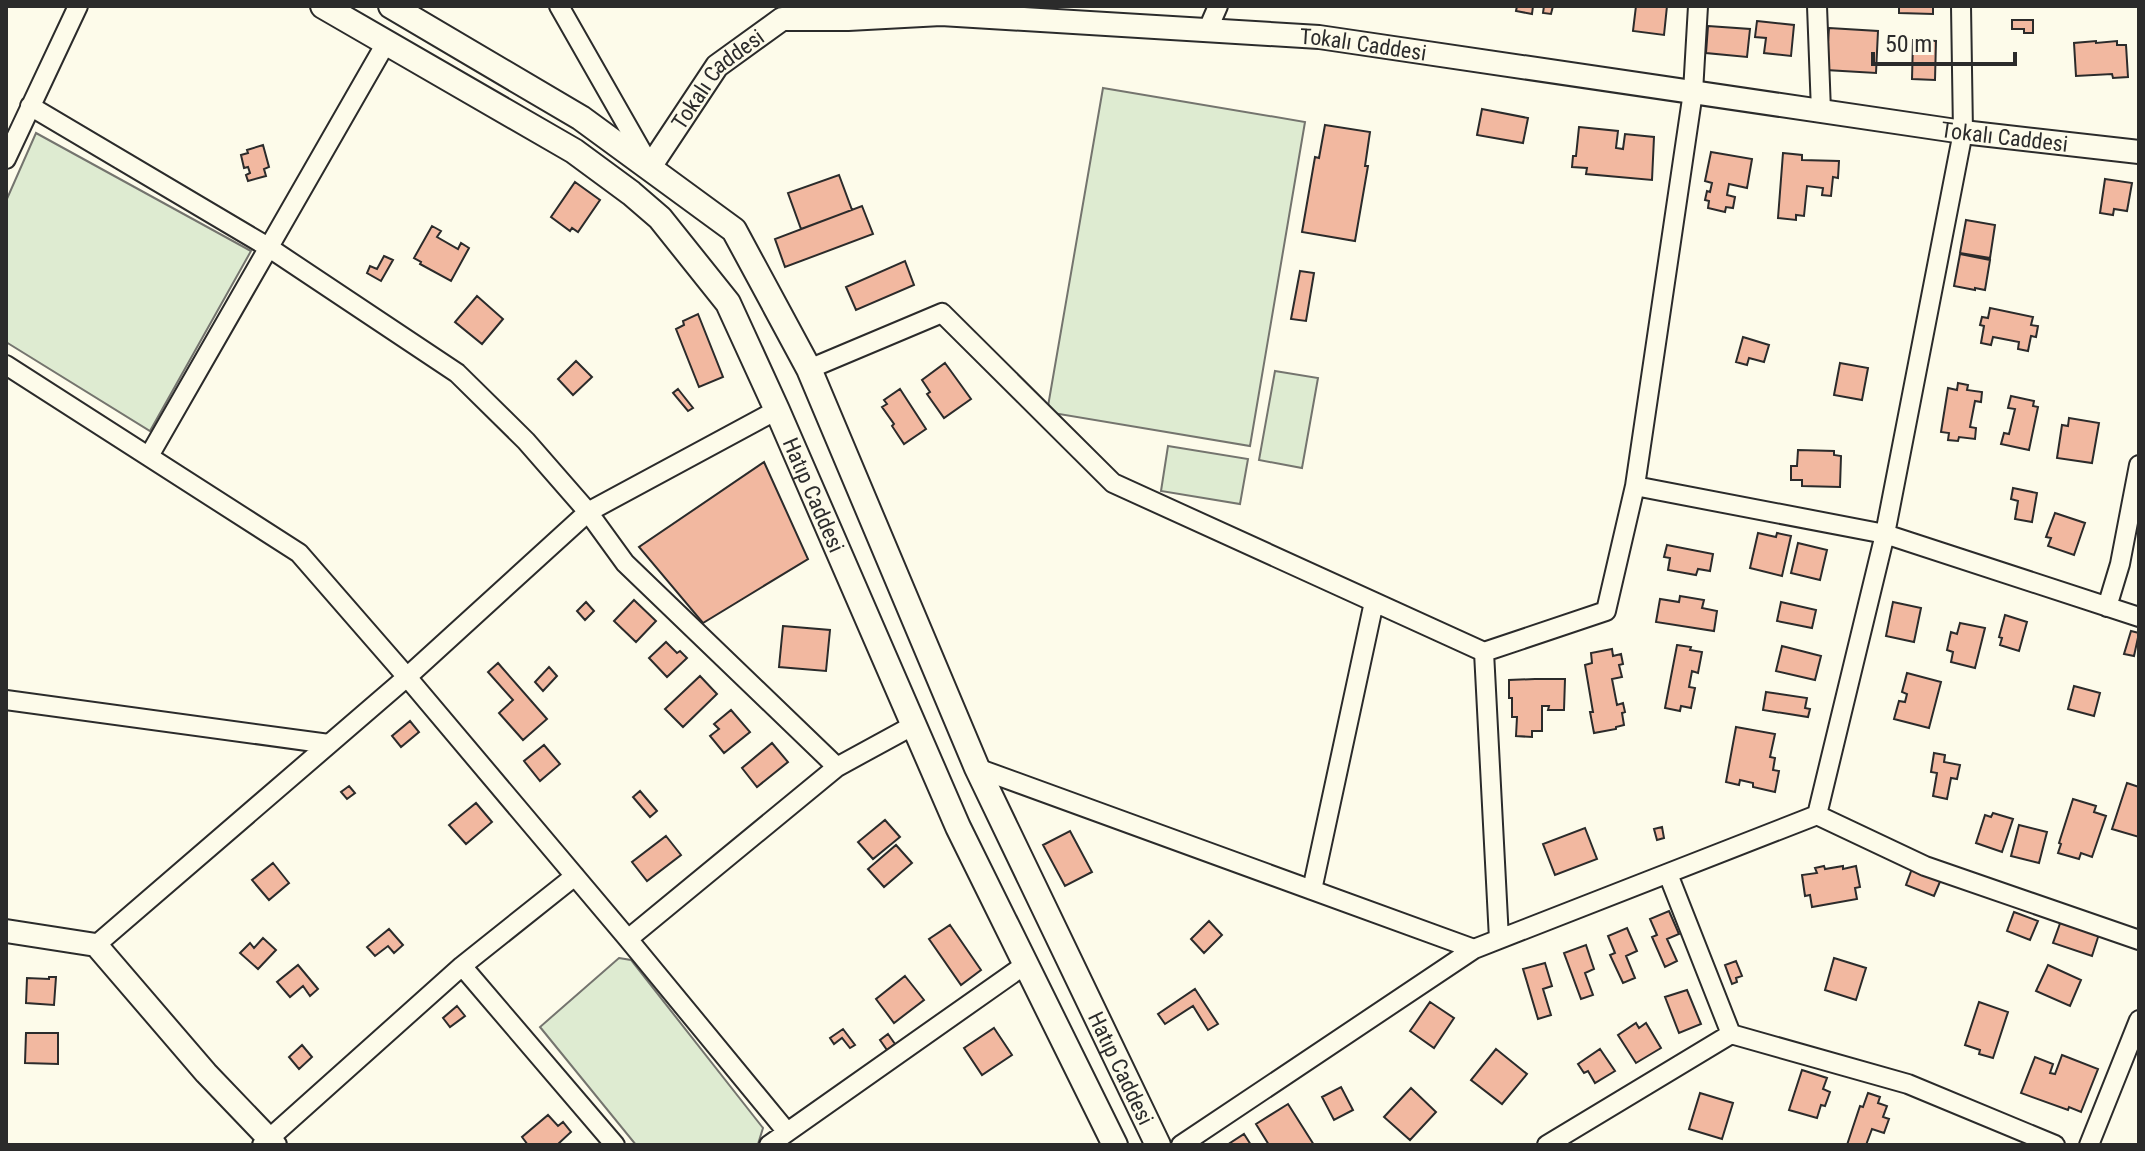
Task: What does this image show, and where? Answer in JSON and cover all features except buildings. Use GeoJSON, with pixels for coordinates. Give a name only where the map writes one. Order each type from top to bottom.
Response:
{"type":"FeatureCollection","features":[{"type":"Feature","properties":{"kind":"main road","name":"Hatıp Caddesi"},"geometry":{"type":"LineString","coordinates":[[323,6],[574,151],[660,218],[728,303],[958,827],[1115,1145]]}},
{"type":"Feature","properties":{"kind":"main road","name":"Hatıp Caddesi"},"geometry":{"type":"LineString","coordinates":[[391,6],[581,118],[734,230],[809,369],[977,768],[1158,1145]]}},
{"type":"Feature","properties":{"kind":"main road"},"geometry":{"type":"LineString","coordinates":[[631,193],[650,167]]}},
{"type":"Feature","properties":{"kind":"street"},"geometry":{"type":"LineString","coordinates":[[6,159],[78,6]]}},
{"type":"Feature","properties":{"kind":"street"},"geometry":{"type":"LineString","coordinates":[[559,6],[650,167]]}},
{"type":"Feature","properties":{"kind":"street"},"geometry":{"type":"LineString","coordinates":[[1208,29],[1218,6]]}},
{"type":"Feature","properties":{"kind":"street"},"geometry":{"type":"LineString","coordinates":[[809,369],[942,313],[1113,483],[1484,652],[1606,611],[1635,486],[1693,92],[1698,6]]}},
{"type":"Feature","properties":{"kind":"street"},"geometry":{"type":"LineString","coordinates":[[1817,6],[1821,111]]}},
{"type":"Feature","properties":{"kind":"street"},"geometry":{"type":"LineString","coordinates":[[1817,815],[1885,534],[1963,132],[1961,6]]}},
{"type":"Feature","properties":{"kind":"street","name":"Tokalı Caddesi"},"geometry":{"type":"LineString","coordinates":[[650,167],[717,66],[777,13],[943,10],[1319,37],[1963,132],[2139,152]]}},
{"type":"Feature","properties":{"kind":"street"},"geometry":{"type":"LineString","coordinates":[[149,456],[386,43]]}},
{"type":"Feature","properties":{"kind":"street"},"geometry":{"type":"LineString","coordinates":[[30,106],[268,247],[457,373],[526,441],[588,512],[625,563],[837,767]]}},
{"type":"Feature","properties":{"kind":"street"},"geometry":{"type":"LineString","coordinates":[[6,365],[299,553],[575,876],[787,1132]]}},
{"type":"Feature","properties":{"kind":"street"},"geometry":{"type":"LineString","coordinates":[[96,945],[407,677],[588,512],[777,410]]}},
{"type":"Feature","properties":{"kind":"street"},"geometry":{"type":"LineString","coordinates":[[2107,607],[2120,564],[2139,465]]}},
{"type":"Feature","properties":{"kind":"street"},"geometry":{"type":"LineString","coordinates":[[1635,486],[1885,534],[2139,617]]}},
{"type":"Feature","properties":{"kind":"street"},"geometry":{"type":"LineString","coordinates":[[1312,890],[1374,602]]}},
{"type":"Feature","properties":{"kind":"street"},"geometry":{"type":"LineString","coordinates":[[1484,652],[1499,939]]}},
{"type":"Feature","properties":{"kind":"street"},"geometry":{"type":"LineString","coordinates":[[6,700],[329,744]]}},
{"type":"Feature","properties":{"kind":"street"},"geometry":{"type":"LineString","coordinates":[[628,939],[837,767],[914,725]]}},
{"type":"Feature","properties":{"kind":"street"},"geometry":{"type":"LineString","coordinates":[[977,768],[1474,949]]}},
{"type":"Feature","properties":{"kind":"street"},"geometry":{"type":"LineString","coordinates":[[1181,1145],[1474,949],[1817,815],[1925,866],[2139,940]]}},
{"type":"Feature","properties":{"kind":"street"},"geometry":{"type":"LineString","coordinates":[[1668,874],[1731,1034]]}},
{"type":"Feature","properties":{"kind":"street"},"geometry":{"type":"LineString","coordinates":[[6,931],[96,945],[269,1143],[462,966],[575,876]]}},
{"type":"Feature","properties":{"kind":"street"},"geometry":{"type":"LineString","coordinates":[[769,1145],[1026,964]]}},
{"type":"Feature","properties":{"kind":"street"},"geometry":{"type":"LineString","coordinates":[[462,966],[615,1145]]}},
{"type":"Feature","properties":{"kind":"street"},"geometry":{"type":"LineString","coordinates":[[2089,1145],[2139,1020]]}},
{"type":"Feature","properties":{"kind":"street"},"geometry":{"type":"LineString","coordinates":[[1547,1145],[1731,1034],[1908,1084],[2055,1145]]}},
{"type":"Feature","properties":{"kind":"green space"},"geometry":{"type":"Polygon","coordinates":[[[1103,88],[1305,122],[1250,446],[1047,412],[1103,88]]]}},
{"type":"Feature","properties":{"kind":"green space"},"geometry":{"type":"Polygon","coordinates":[[[36,133],[251,251],[150,431],[6,342],[6,201],[36,133]]]}},
{"type":"Feature","properties":{"kind":"green space"},"geometry":{"type":"Polygon","coordinates":[[[1275,371],[1318,378],[1302,468],[1259,460],[1275,371]]]}},
{"type":"Feature","properties":{"kind":"green space"},"geometry":{"type":"Polygon","coordinates":[[[1168,446],[1248,459],[1240,504],[1161,491],[1168,446]]]}},
{"type":"Feature","properties":{"kind":"green space"},"geometry":{"type":"Polygon","coordinates":[[[619,958],[631,960],[763,1128],[758,1144],[636,1145],[540,1027],[619,958]]]}}]}
